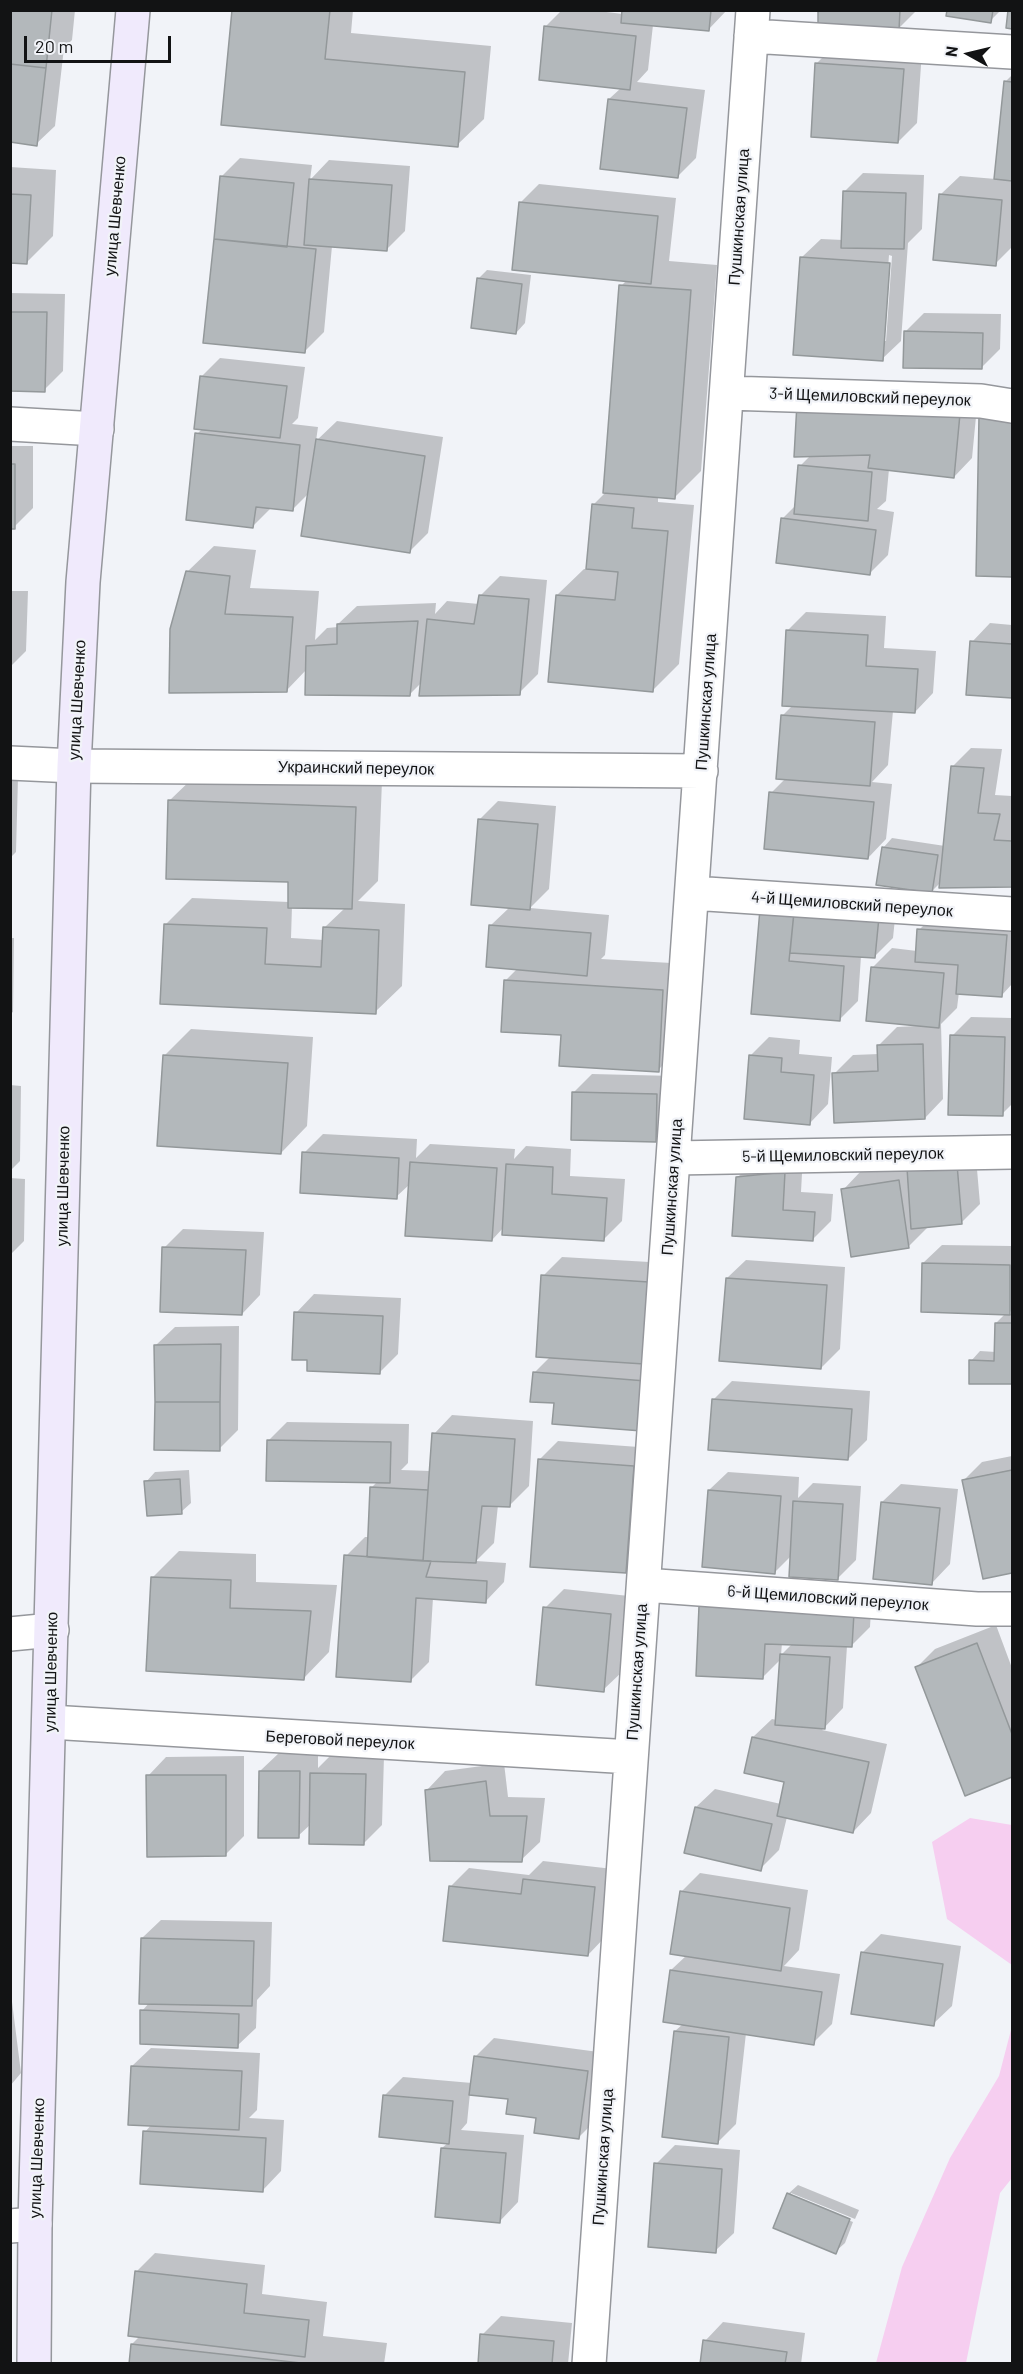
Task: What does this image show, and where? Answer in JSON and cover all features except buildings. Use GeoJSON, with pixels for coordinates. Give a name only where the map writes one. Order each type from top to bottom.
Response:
{"type":"FeatureCollection","features":[{"type":"Feature","properties":{"kind":"street","name":"улица Шевченко"},"geometry":{"type":"LineString","coordinates":[[34,2364],[23,2225],[50,1722],[74,766],[83,582],[133,10]]}},
{"type":"Feature","properties":{"kind":"street"},"geometry":{"type":"LineString","coordinates":[[752,23],[1012,52]]}},
{"type":"Feature","properties":{"kind":"street","name":"Пушкинская улица"},"geometry":{"type":"LineString","coordinates":[[588,2364],[752,23]]}},
{"type":"Feature","properties":{"kind":"street","name":"3-й Щемиловский переулок"},"geometry":{"type":"LineString","coordinates":[[727,393],[981,401],[1012,406]]}},
{"type":"Feature","properties":{"kind":"street"},"geometry":{"type":"LineString","coordinates":[[10,424],[97,429]]}},
{"type":"Feature","properties":{"kind":"street","name":"Украинский переулок"},"geometry":{"type":"LineString","coordinates":[[10,763],[74,766],[701,771]]}},
{"type":"Feature","properties":{"kind":"street","name":"4-й Щемиловский переулок"},"geometry":{"type":"LineString","coordinates":[[692,893],[1012,914]]}},
{"type":"Feature","properties":{"kind":"street","name":"5-й Щемиловский переулок"},"geometry":{"type":"LineString","coordinates":[[674,1158],[1012,1152]]}},
{"type":"Feature","properties":{"kind":"street","name":"6-й Щемиловский переулок"},"geometry":{"type":"LineString","coordinates":[[644,1585],[977,1609],[1012,1609]]}},
{"type":"Feature","properties":{"kind":"street"},"geometry":{"type":"LineString","coordinates":[[10,1634],[52,1630]]}},
{"type":"Feature","properties":{"kind":"street","name":"Береговой переулок"},"geometry":{"type":"LineString","coordinates":[[50,1722],[631,1757]]}},
{"type":"Feature","properties":{"kind":"shaded area"},"geometry":{"type":"Polygon","coordinates":[[[970,1818],[1012,1825],[1012,1965],[947,1919],[932,1842],[970,1818]]]}},
{"type":"Feature","properties":{"kind":"shaded area"},"geometry":{"type":"Polygon","coordinates":[[[1012,2026],[1012,2178],[1000,2193],[966,2363],[876,2363],[902,2267],[950,2158],[999,2076],[1012,2026]]]}}]}
